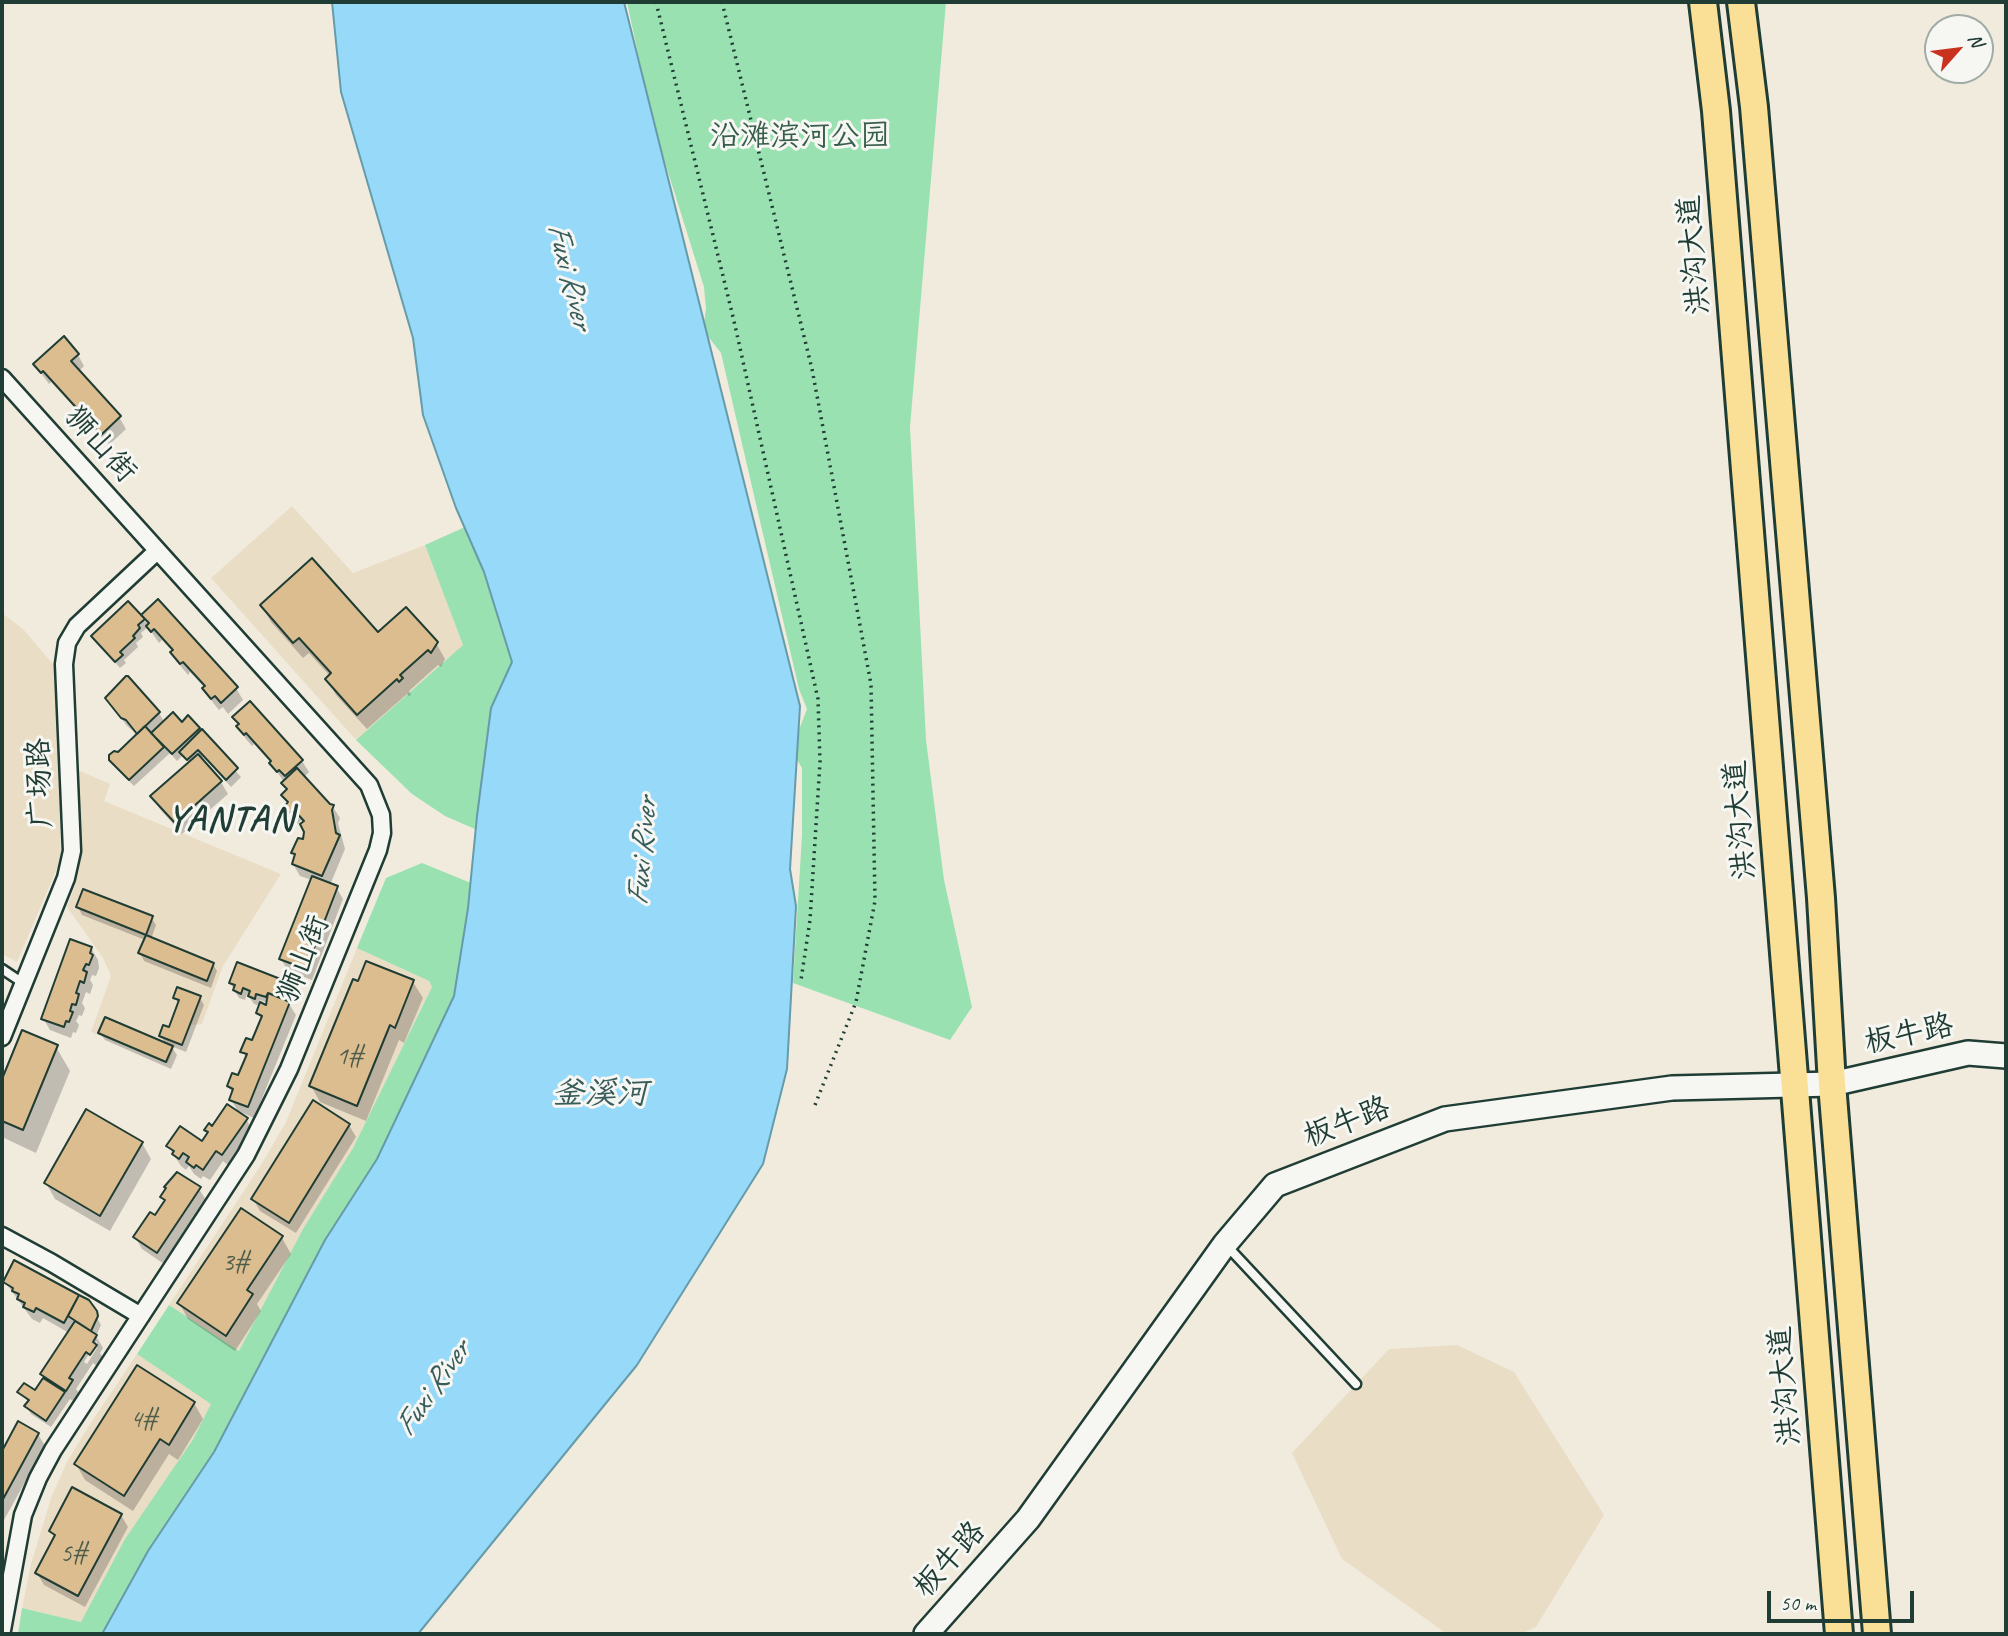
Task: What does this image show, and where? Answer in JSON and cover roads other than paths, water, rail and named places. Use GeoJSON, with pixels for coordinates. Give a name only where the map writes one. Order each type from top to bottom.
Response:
{"type":"FeatureCollection","features":[{"type":"Feature","properties":{"kind":"main road","name":"洪沟大道"},"geometry":{"type":"LineString","coordinates":[[1703,2],[1718,125],[1839,1634]]}},
{"type":"Feature","properties":{"kind":"main road"},"geometry":{"type":"LineString","coordinates":[[1741,2],[1754,107],[1819,870],[1832,1084],[1877,1634]]}},
{"type":"Feature","properties":{"kind":"main road","name":"板牛路"},"geometry":{"type":"LineString","coordinates":[[926,1634],[1028,1519],[1225,1244],[1275,1185],[1445,1119],[1672,1088],[1832,1084],[1968,1054],[2006,1056]]}},
{"type":"Feature","properties":{"kind":"street","name":"狮山街"},"geometry":{"type":"LineString","coordinates":[[2,378],[369,785],[381,815],[382,833],[379,850],[294,1057],[246,1155],[53,1450],[38,1478],[23,1515],[2,1630]]}},
{"type":"Feature","properties":{"kind":"street","name":"广场路"},"geometry":{"type":"LineString","coordinates":[[2,1037],[66,878],[72,851],[64,664],[67,643],[77,626],[157,551]]}},
{"type":"Feature","properties":{"kind":"street"},"geometry":{"type":"LineString","coordinates":[[2,1237],[52,1263],[141,1316]]}},
{"type":"Feature","properties":{"kind":"lane"},"geometry":{"type":"LineString","coordinates":[[2,968],[23,983]]}},
{"type":"Feature","properties":{"kind":"lane"},"geometry":{"type":"LineString","coordinates":[[1225,1244],[1356,1384]]}},
{"type":"Feature","properties":{"kind":"water","name":"釜溪河"},"geometry":{"type":"Polygon","coordinates":[[[332,2],[624,2],[800,706],[790,869],[796,906],[787,1069],[763,1164],[637,1365],[418,1634],[102,1634],[148,1551],[214,1452],[325,1240],[377,1159],[454,996],[468,908],[491,708],[512,662],[484,572],[456,508],[423,415],[413,338],[341,92],[332,2]]]}},
{"type":"Feature","properties":{"kind":"district","name":"YANTAN"},"geometry":{"type":"Point","coordinates":[231,820]}},
{"type":"Feature","properties":{"kind":"park label","name":"沿滩滨河公园"},"geometry":{"type":"Point","coordinates":[800,137]}},
{"type":"Feature","properties":{"kind":"water label","name":"Fuxi River"},"geometry":{"type":"Point","coordinates":[569,276]}},
{"type":"Feature","properties":{"kind":"water label","name":"Fuxi River"},"geometry":{"type":"Point","coordinates":[643,852]}},
{"type":"Feature","properties":{"kind":"water label","name":"Fuxi River"},"geometry":{"type":"Point","coordinates":[433,1389]}}]}
